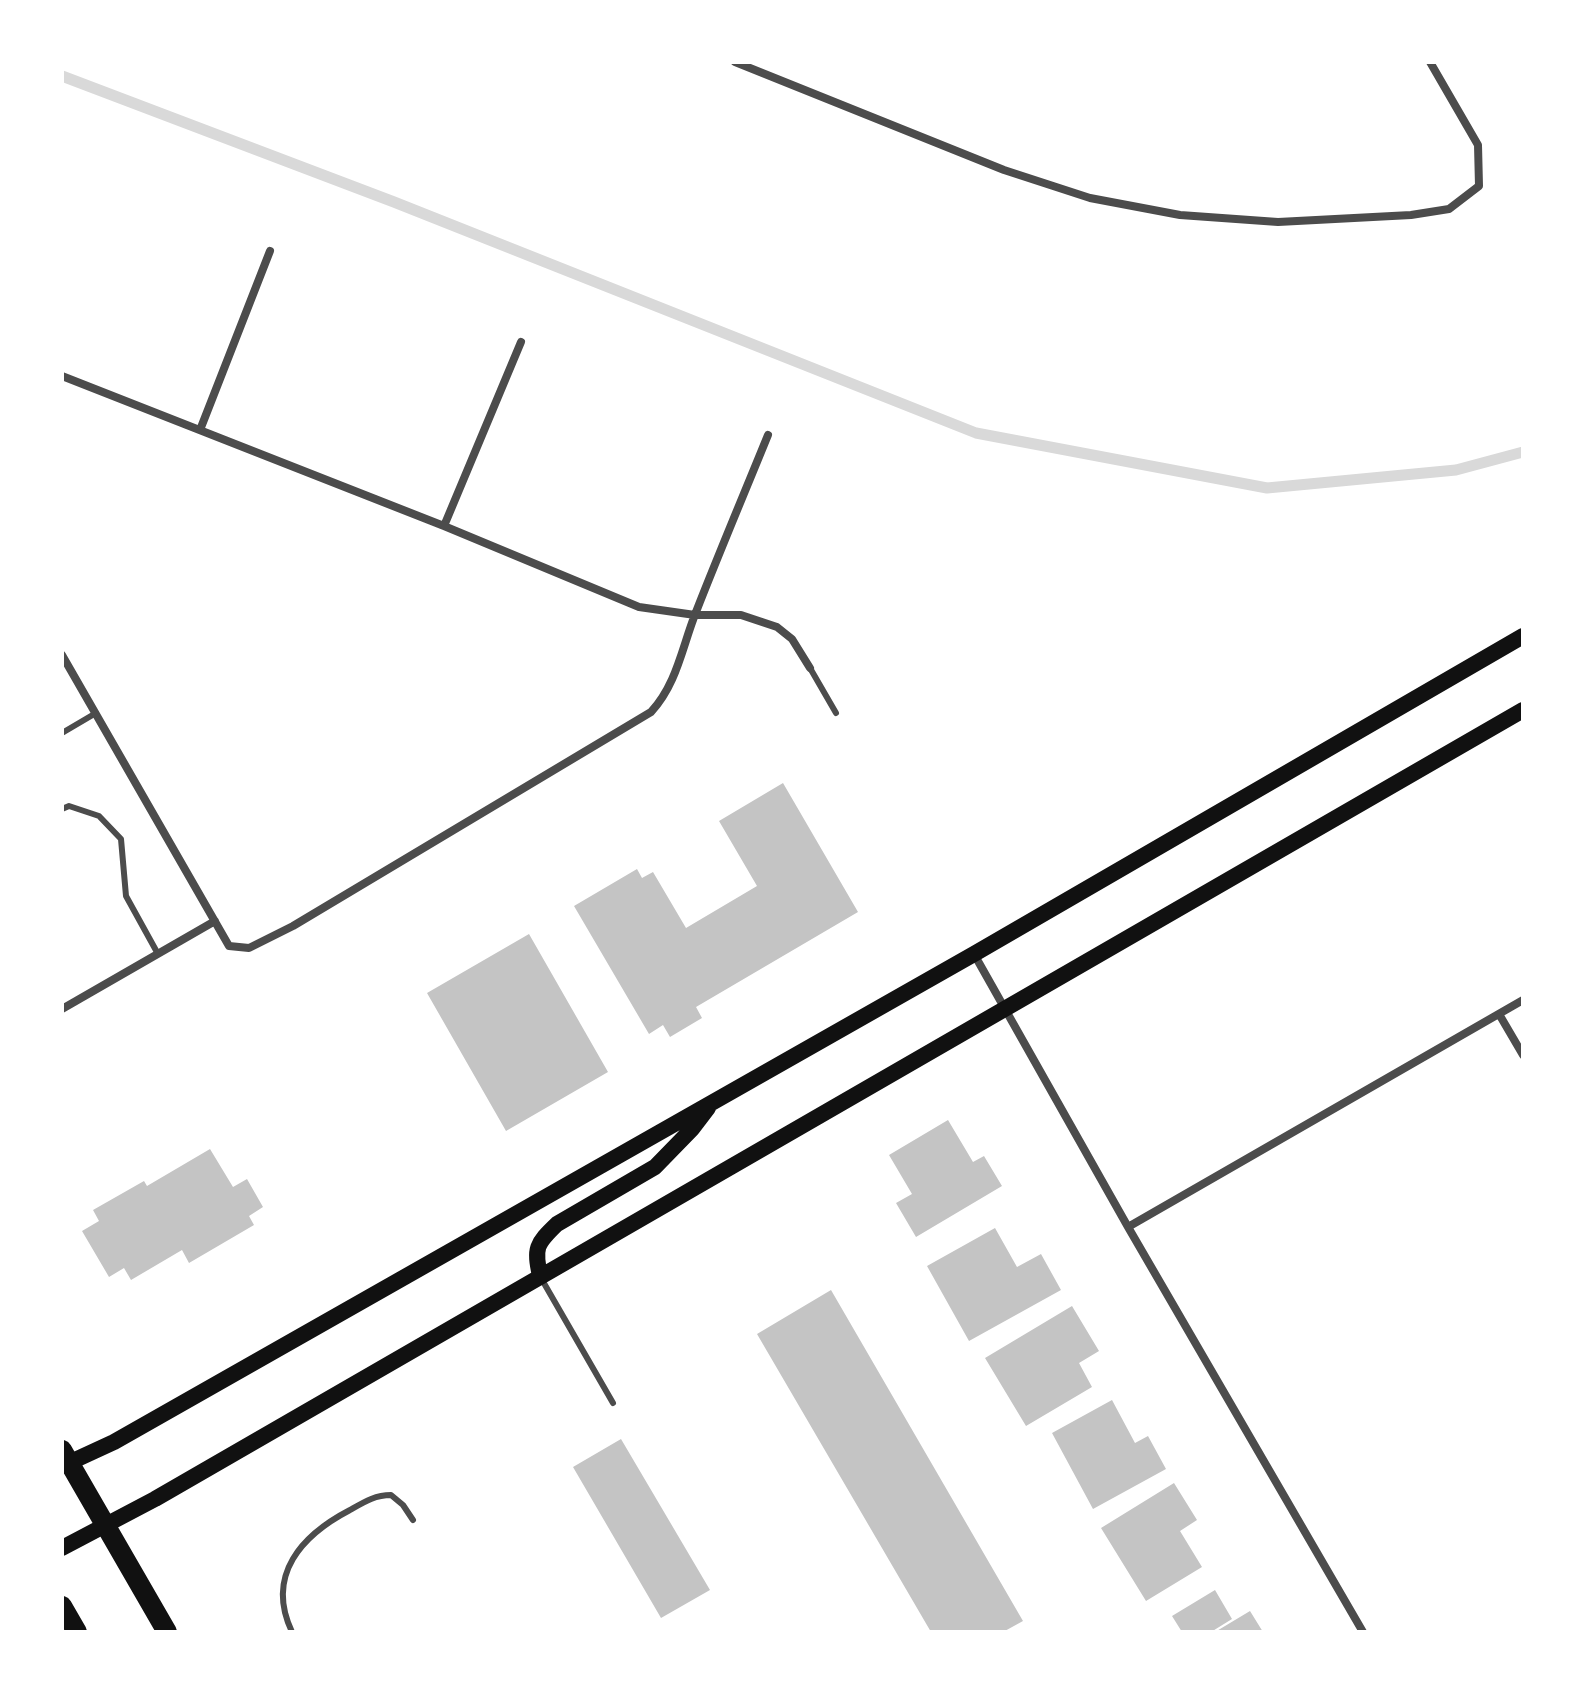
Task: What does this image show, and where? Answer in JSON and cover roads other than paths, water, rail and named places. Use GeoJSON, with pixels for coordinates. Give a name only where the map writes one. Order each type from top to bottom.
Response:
{"type":"FeatureCollection","features":[{"type":"Feature","properties":{"kind":"main road"},"geometry":{"type":"LineString","coordinates":[[167,1632],[65,1459],[140,1427],[974,954],[1523,636]]}},
{"type":"Feature","properties":{"kind":"main road"},"geometry":{"type":"LineString","coordinates":[[62,1548],[155,1499],[1523,710]]}},
{"type":"Feature","properties":{"kind":"main road"},"geometry":{"type":"LineString","coordinates":[[540,1276],[535,1254],[543,1237],[557,1224],[655,1167],[714,1101]]}},
{"type":"Feature","properties":{"kind":"main road"},"geometry":{"type":"LineString","coordinates":[[62,1606],[77,1632]]}},
{"type":"Feature","properties":{"kind":"street"},"geometry":{"type":"LineString","coordinates":[[735,62],[1004,170],[1090,198],[1180,215],[1278,222],[1411,215],[1449,209],[1479,186],[1478,145],[1430,62]]}},
{"type":"Feature","properties":{"kind":"street"},"geometry":{"type":"LineString","coordinates":[[200,430],[270,251]]}},
{"type":"Feature","properties":{"kind":"street"},"geometry":{"type":"LineString","coordinates":[[444,526],[521,342]]}},
{"type":"Feature","properties":{"kind":"street"},"geometry":{"type":"LineString","coordinates":[[62,376],[444,526],[639,607],[695,615],[741,615],[777,627],[792,639],[810,668]]}},
{"type":"Feature","properties":{"kind":"street"},"geometry":{"type":"LineString","coordinates":[[62,655],[229,946],[249,948],[293,926],[651,712],[665,697],[672,682],[695,615],[768,435]]}},
{"type":"Feature","properties":{"kind":"street"},"geometry":{"type":"LineString","coordinates":[[62,1009],[215,921]]}},
{"type":"Feature","properties":{"kind":"street"},"geometry":{"type":"LineString","coordinates":[[974,954],[1363,1632]]}},
{"type":"Feature","properties":{"kind":"street"},"geometry":{"type":"LineString","coordinates":[[1128,1227],[1523,1000]]}},
{"type":"Feature","properties":{"kind":"street"},"geometry":{"type":"LineString","coordinates":[[1499,1014],[1523,1055]]}},
{"type":"Feature","properties":{"kind":"lane"},"geometry":{"type":"LineString","coordinates":[[810,668],[836,713]]}},
{"type":"Feature","properties":{"kind":"lane"},"geometry":{"type":"LineString","coordinates":[[62,733],[96,713]]}},
{"type":"Feature","properties":{"kind":"lane"},"geometry":{"type":"LineString","coordinates":[[62,809],[69,806],[99,816],[121,839],[126,896],[158,954]]}},
{"type":"Feature","properties":{"kind":"lane"},"geometry":{"type":"LineString","coordinates":[[540,1276],[613,1403]]}},
{"type":"Feature","properties":{"kind":"lane"},"geometry":{"type":"LineString","coordinates":[[292,1632],[283,1599],[286,1572],[295,1552],[312,1534],[377,1495],[391,1495],[403,1505],[413,1520]]}},
{"type":"Feature","properties":{"kind":"waterway"},"geometry":{"type":"LineString","coordinates":[[62,76],[394,202],[976,433],[1267,488],[1456,470],[1523,452]]}}]}
